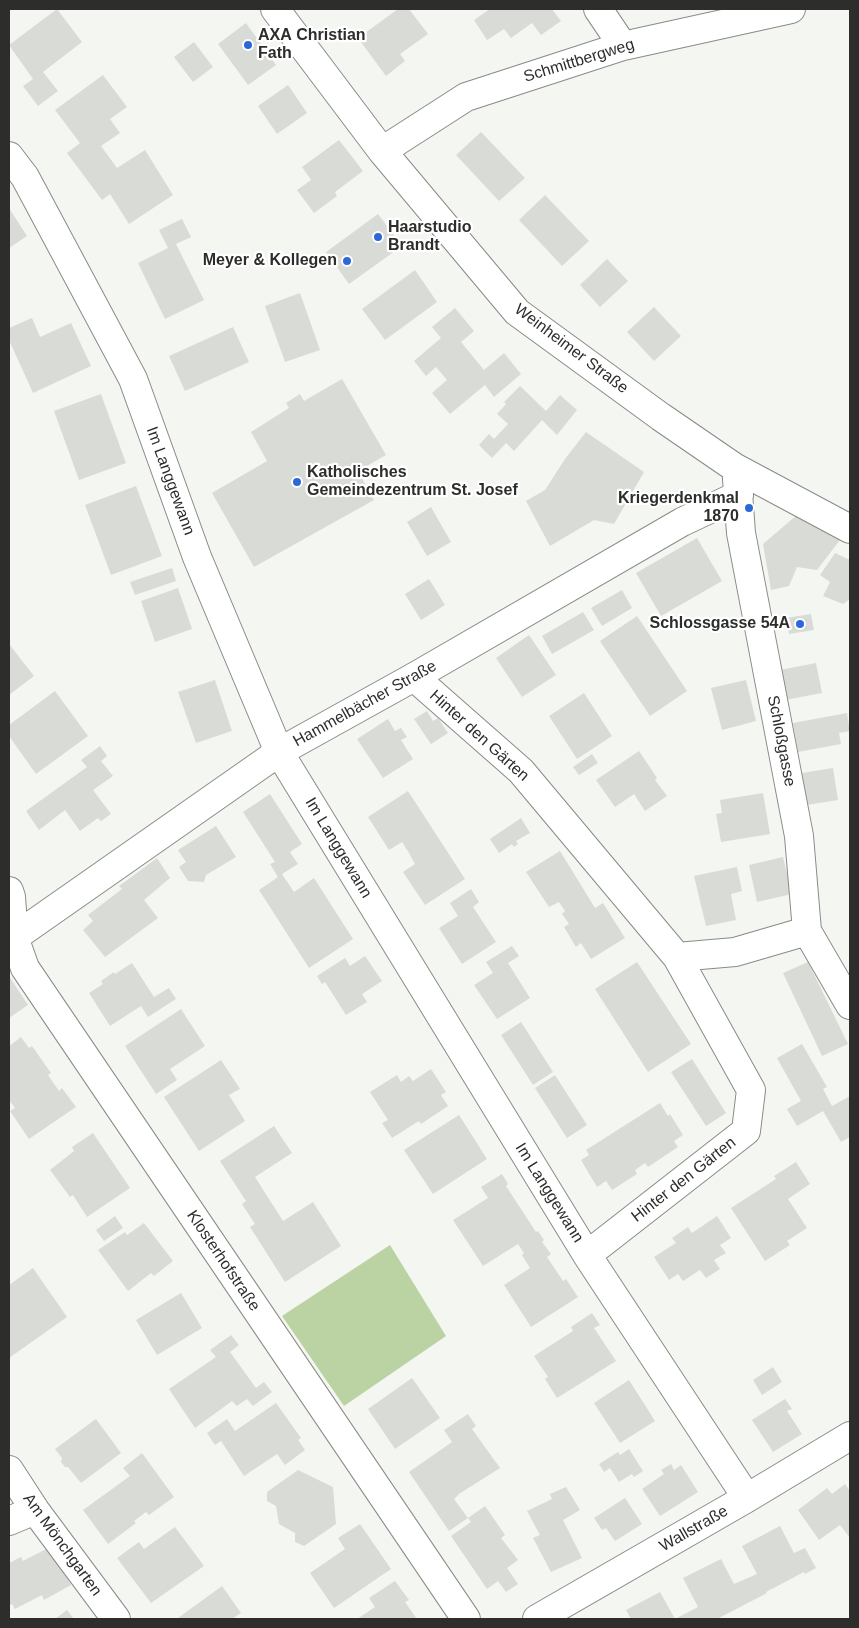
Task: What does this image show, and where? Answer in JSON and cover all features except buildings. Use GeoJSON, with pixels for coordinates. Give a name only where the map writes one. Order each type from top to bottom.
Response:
{"type":"FeatureCollection","features":[{"type":"Feature","properties":{"kind":"street","name":"Weinheimer Straße"},"geometry":{"type":"LineString","coordinates":[[275,9],[382,151],[517,312],[661,417],[734,467],[850,528]]}},
{"type":"Feature","properties":{"kind":"street"},"geometry":{"type":"LineString","coordinates":[[598,9],[623,46]]}},
{"type":"Feature","properties":{"kind":"street","name":"Schmittbergweg"},"geometry":{"type":"LineString","coordinates":[[382,151],[466,97],[623,46],[791,9]]}},
{"type":"Feature","properties":{"kind":"street","name":"Im Langgewann"},"geometry":{"type":"LineString","coordinates":[[9,156],[25,177],[133,379],[197,556],[279,752],[587,1255],[747,1498]]}},
{"type":"Feature","properties":{"kind":"street","name":"Schloßgasse"},"geometry":{"type":"LineString","coordinates":[[734,467],[738,479],[741,533],[799,836],[807,931],[850,1005]]}},
{"type":"Feature","properties":{"kind":"street","name":"Hammelbächer Straße"},"geometry":{"type":"LineString","coordinates":[[11,939],[279,752],[414,677],[674,526],[739,494]]}},
{"type":"Feature","properties":{"kind":"street","name":"Hinter den Gärten"},"geometry":{"type":"LineString","coordinates":[[414,677],[521,771],[677,957],[751,1090],[746,1131],[587,1255]]}},
{"type":"Feature","properties":{"kind":"street","name":"Klosterhofstraße"},"geometry":{"type":"LineString","coordinates":[[9,891],[11,897],[11,939],[25,968],[466,1619]]}},
{"type":"Feature","properties":{"kind":"street"},"geometry":{"type":"LineString","coordinates":[[677,957],[734,952],[807,931]]}},
{"type":"Feature","properties":{"kind":"street","name":"Wallstraße"},"geometry":{"type":"LineString","coordinates":[[537,1619],[747,1498],[850,1436]]}},
{"type":"Feature","properties":{"kind":"street","name":"Am Mönchgarten"},"geometry":{"type":"LineString","coordinates":[[9,1470],[35,1510],[116,1619]]}},
{"type":"Feature","properties":{"kind":"street"},"geometry":{"type":"LineString","coordinates":[[9,1521],[35,1510]]}},
{"type":"Feature","properties":{"kind":"green space"},"geometry":{"type":"Polygon","coordinates":[[[390,1245],[446,1336],[344,1406],[282,1316],[390,1245]]]}},
{"type":"Feature","properties":{"kind":"place","name":"AXA Christian Fath"},"geometry":{"type":"Point","coordinates":[248,45]}},
{"type":"Feature","properties":{"kind":"place","name":"Haarstudio Brandt"},"geometry":{"type":"Point","coordinates":[378,237]}},
{"type":"Feature","properties":{"kind":"place","name":"Meyer & Kollegen"},"geometry":{"type":"Point","coordinates":[347,261]}},
{"type":"Feature","properties":{"kind":"place","name":"Katholisches Gemeindezentrum St. Josef"},"geometry":{"type":"Point","coordinates":[297,482]}},
{"type":"Feature","properties":{"kind":"place","name":"Kriegerdenkmal 1870"},"geometry":{"type":"Point","coordinates":[749,508]}},
{"type":"Feature","properties":{"kind":"place","name":"Schlossgasse 54A"},"geometry":{"type":"Point","coordinates":[800,624]}}]}
